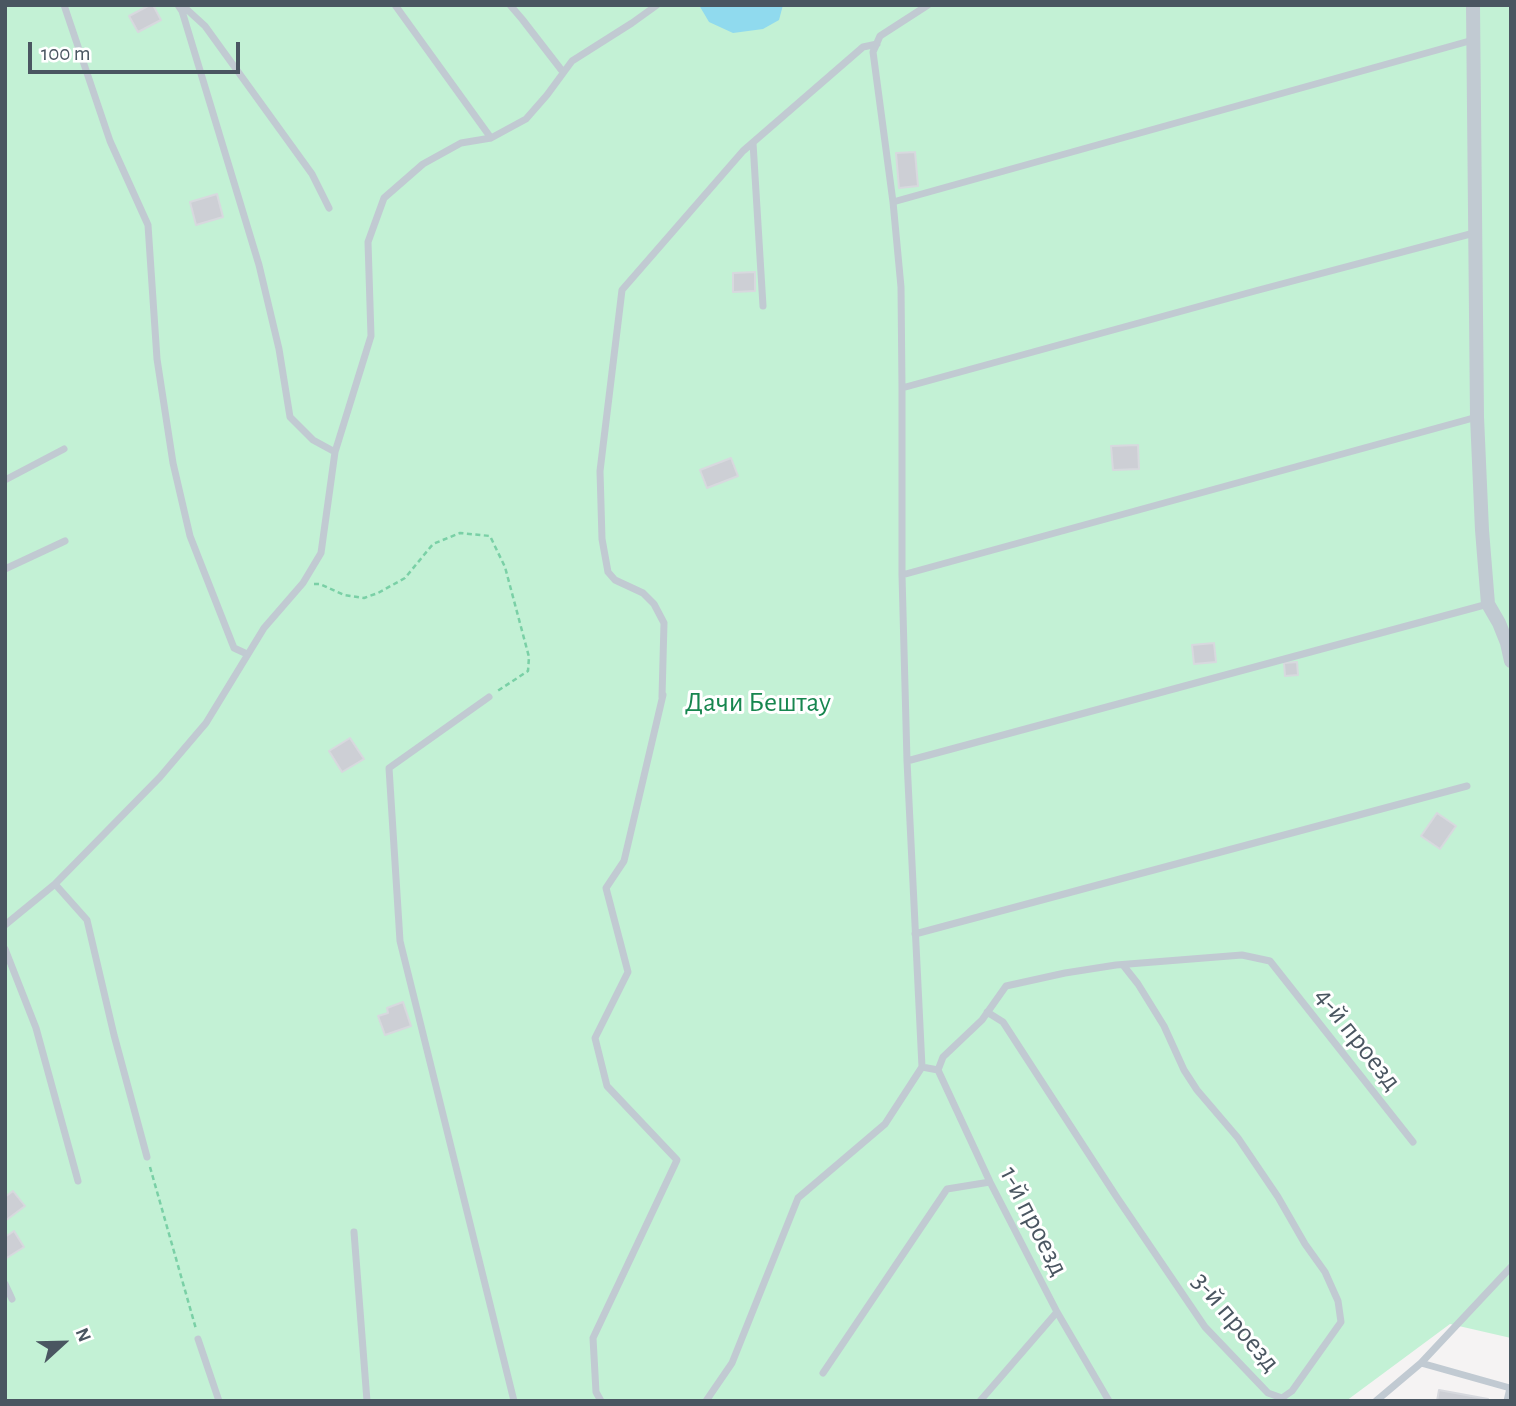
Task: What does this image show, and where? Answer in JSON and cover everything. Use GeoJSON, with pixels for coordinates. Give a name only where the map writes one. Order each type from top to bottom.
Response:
{"type":"FeatureCollection","features":[{"type":"Feature","properties":{"kind":"street"},"geometry":{"type":"LineString","coordinates":[[1473,5],[1476,417],[1482,530],[1488,604],[1499,623],[1511,661]]}},
{"type":"Feature","properties":{"kind":"lane"},"geometry":{"type":"LineString","coordinates":[[64,5],[110,141],[148,225],[157,359],[173,463],[190,536],[234,648],[247,654]]}},
{"type":"Feature","properties":{"kind":"lane"},"geometry":{"type":"LineString","coordinates":[[180,5],[205,26],[312,174],[329,208]]}},
{"type":"Feature","properties":{"kind":"lane"},"geometry":{"type":"LineString","coordinates":[[180,5],[259,265],[279,349],[290,417],[313,440],[335,452]]}},
{"type":"Feature","properties":{"kind":"lane"},"geometry":{"type":"LineString","coordinates":[[395,5],[491,138]]}},
{"type":"Feature","properties":{"kind":"lane"},"geometry":{"type":"LineString","coordinates":[[510,5],[563,72]]}},
{"type":"Feature","properties":{"kind":"lane"},"geometry":{"type":"LineString","coordinates":[[5,925],[55,884],[160,777],[206,723],[264,628],[303,583],[321,553],[335,452],[371,336],[368,242],[384,198],[423,164],[461,143],[491,138],[526,119],[572,61],[657,5]]}},
{"type":"Feature","properties":{"kind":"lane"},"geometry":{"type":"LineString","coordinates":[[706,1401],[732,1363],[798,1198],[885,1124],[922,1067],[906,761],[901,287],[893,202],[873,52],[880,36],[928,5]]}},
{"type":"Feature","properties":{"kind":"lane"},"geometry":{"type":"LineString","coordinates":[[893,202],[1474,40]]}},
{"type":"Feature","properties":{"kind":"lane"},"geometry":{"type":"LineString","coordinates":[[601,1401],[596,1392],[593,1338],[677,1160],[607,1086],[595,1038],[628,972],[606,888],[624,861],[663,695],[664,623],[654,604],[643,593],[615,580],[608,572],[602,539],[600,471],[622,290],[743,151],[863,47],[877,44]]}},
{"type":"Feature","properties":{"kind":"lane"},"geometry":{"type":"LineString","coordinates":[[753,143],[762,306]]}},
{"type":"Feature","properties":{"kind":"lane"},"geometry":{"type":"LineString","coordinates":[[902,388],[1474,233]]}},
{"type":"Feature","properties":{"kind":"lane"},"geometry":{"type":"LineString","coordinates":[[902,575],[1476,417]]}},
{"type":"Feature","properties":{"kind":"lane"},"geometry":{"type":"LineString","coordinates":[[5,481],[64,449]]}},
{"type":"Feature","properties":{"kind":"lane"},"geometry":{"type":"LineString","coordinates":[[5,569],[65,541]]}},
{"type":"Feature","properties":{"kind":"lane"},"geometry":{"type":"LineString","coordinates":[[906,761],[1488,604]]}},
{"type":"Feature","properties":{"kind":"lane"},"geometry":{"type":"LineString","coordinates":[[489,697],[389,768],[400,941],[514,1401]]}},
{"type":"Feature","properties":{"kind":"lane"},"geometry":{"type":"LineString","coordinates":[[915,934],[1467,786]]}},
{"type":"Feature","properties":{"kind":"lane"},"geometry":{"type":"LineString","coordinates":[[55,884],[87,920],[147,1157]]}},
{"type":"Feature","properties":{"kind":"lane"},"geometry":{"type":"LineString","coordinates":[[5,949],[36,1028],[78,1181]]}},
{"type":"Feature","properties":{"kind":"lane","name":"4-й проезд"},"geometry":{"type":"LineString","coordinates":[[1122,965],[1242,955],[1270,961],[1413,1142]]}},
{"type":"Feature","properties":{"kind":"lane"},"geometry":{"type":"LineString","coordinates":[[922,1067],[938,1070],[943,1057],[982,1020],[1006,986],[1065,973],[1122,965]]}},
{"type":"Feature","properties":{"kind":"lane","name":"3-й проезд"},"geometry":{"type":"LineString","coordinates":[[987,1012],[1003,1022],[1205,1327],[1268,1393],[1282,1398],[1292,1391],[1341,1322],[1338,1301],[1325,1272],[1305,1244],[1279,1197],[1238,1138],[1197,1090],[1184,1070],[1164,1026],[1138,984],[1122,965]]}},
{"type":"Feature","properties":{"kind":"lane","name":"1-й проезд"},"geometry":{"type":"LineString","coordinates":[[938,1070],[990,1182],[1057,1312],[1109,1401]]}},
{"type":"Feature","properties":{"kind":"lane"},"geometry":{"type":"LineString","coordinates":[[822,1373],[947,1189],[990,1182]]}},
{"type":"Feature","properties":{"kind":"lane"},"geometry":{"type":"LineString","coordinates":[[354,1231],[367,1401]]}},
{"type":"Feature","properties":{"kind":"lane"},"geometry":{"type":"LineString","coordinates":[[1376,1401],[1421,1363],[1511,1267]]}},
{"type":"Feature","properties":{"kind":"lane"},"geometry":{"type":"LineString","coordinates":[[5,1284],[12,1299]]}},
{"type":"Feature","properties":{"kind":"lane"},"geometry":{"type":"LineString","coordinates":[[980,1401],[1057,1312]]}},
{"type":"Feature","properties":{"kind":"lane"},"geometry":{"type":"LineString","coordinates":[[198,1339],[219,1401]]}},
{"type":"Feature","properties":{"kind":"lane"},"geometry":{"type":"LineString","coordinates":[[1421,1363],[1510,1388],[1507,1401]]}},
{"type":"Feature","properties":{"kind":"path"},"geometry":{"type":"LineString","coordinates":[[303,583],[320,584],[344,595],[364,598],[405,578],[433,544],[460,534],[490,536],[505,567],[529,657],[528,671],[489,697]]}},
{"type":"Feature","properties":{"kind":"path"},"geometry":{"type":"LineString","coordinates":[[147,1157],[201,1349]]}},
{"type":"Feature","properties":{"kind":"green space","name":"Дачи Бештау"},"geometry":{"type":"Polygon","coordinates":[[[5,5],[1511,5],[1511,1338],[1450,1324],[1346,1401],[5,1401],[5,5]]]}},
{"type":"Feature","properties":{"kind":"water"},"geometry":{"type":"Polygon","coordinates":[[[699,5],[783,5],[779,20],[763,29],[733,33],[709,22],[699,5]]]}},
{"type":"Feature","properties":{"kind":"building"},"geometry":{"type":"Polygon","coordinates":[[[153,5],[161,20],[138,32],[129,16],[153,5]]]}},
{"type":"Feature","properties":{"kind":"building"},"geometry":{"type":"Polygon","coordinates":[[[915,152],[918,186],[899,188],[896,153],[915,152]]]}},
{"type":"Feature","properties":{"kind":"building"},"geometry":{"type":"Polygon","coordinates":[[[217,194],[223,217],[196,225],[190,202],[217,194]]]}},
{"type":"Feature","properties":{"kind":"building"},"geometry":{"type":"Polygon","coordinates":[[[755,272],[755,291],[733,292],[733,273],[755,272]]]}},
{"type":"Feature","properties":{"kind":"building"},"geometry":{"type":"Polygon","coordinates":[[[1138,445],[1139,469],[1113,470],[1111,446],[1138,445]]]}},
{"type":"Feature","properties":{"kind":"building"},"geometry":{"type":"Polygon","coordinates":[[[731,458],[738,476],[707,488],[700,470],[731,458]]]}},
{"type":"Feature","properties":{"kind":"building"},"geometry":{"type":"Polygon","coordinates":[[[1214,643],[1216,662],[1194,664],[1192,645],[1214,643]]]}},
{"type":"Feature","properties":{"kind":"building"},"geometry":{"type":"Polygon","coordinates":[[[1297,662],[1298,675],[1285,676],[1284,663],[1297,662]]]}},
{"type":"Feature","properties":{"kind":"building"},"geometry":{"type":"Polygon","coordinates":[[[350,738],[364,759],[342,772],[329,751],[350,738]]]}},
{"type":"Feature","properties":{"kind":"building"},"geometry":{"type":"Polygon","coordinates":[[[1437,813],[1456,826],[1440,849],[1421,836],[1437,813]]]}},
{"type":"Feature","properties":{"kind":"building"},"geometry":{"type":"Polygon","coordinates":[[[403,1002],[411,1026],[385,1035],[378,1016],[388,1013],[387,1008],[403,1002]]]}},
{"type":"Feature","properties":{"kind":"building"},"geometry":{"type":"Polygon","coordinates":[[[13,1191],[25,1206],[5,1221],[5,1197],[13,1191]]]}},
{"type":"Feature","properties":{"kind":"building"},"geometry":{"type":"Polygon","coordinates":[[[14,1231],[24,1247],[5,1259],[5,1237],[14,1231]]]}},
{"type":"Feature","properties":{"kind":"building"},"geometry":{"type":"Polygon","coordinates":[[[1439,1390],[1488,1399],[1488,1401],[1437,1401],[1439,1390]]]}}]}
